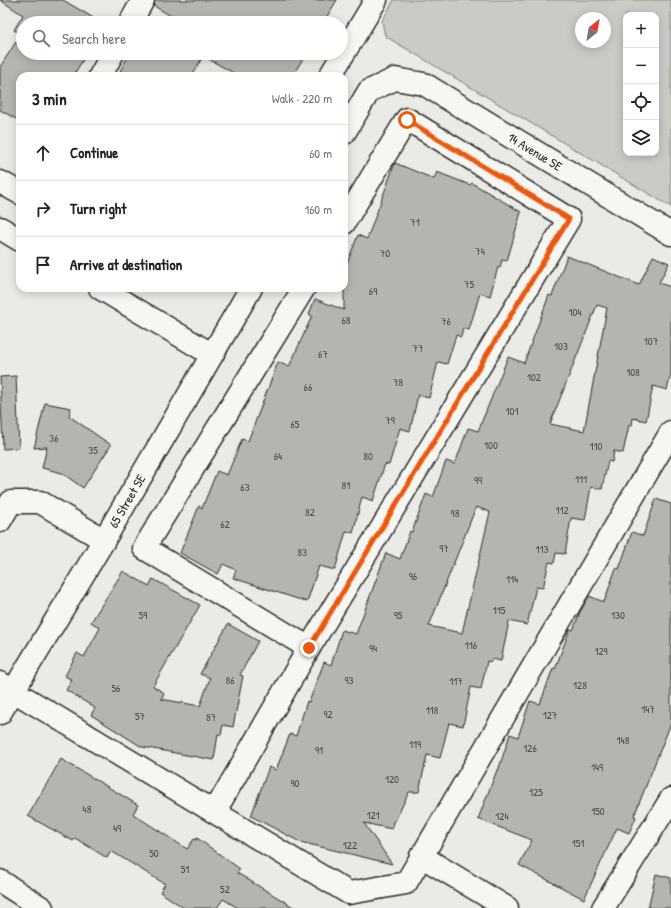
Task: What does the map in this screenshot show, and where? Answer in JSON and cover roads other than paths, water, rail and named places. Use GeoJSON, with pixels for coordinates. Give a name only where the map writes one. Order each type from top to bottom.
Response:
{"type":"FeatureCollection","features":[{"type":"Feature","properties":{"kind":"street"},"geometry":{"type":"LineString","coordinates":[[134,16],[143,0]]}},
{"type":"Feature","properties":{"kind":"street"},"geometry":{"type":"LineString","coordinates":[[348,46],[376,0]]}},
{"type":"Feature","properties":{"kind":"street"},"geometry":{"type":"LineString","coordinates":[[102,72],[109,60]]}},
{"type":"Feature","properties":{"kind":"street"},"geometry":{"type":"LineString","coordinates":[[332,72],[340,60]]}},
{"type":"Feature","properties":{"kind":"street","name":"14 Avenue SE"},"geometry":{"type":"LineString","coordinates":[[348,127],[370,91],[395,79],[424,84],[671,234]]}},
{"type":"Feature","properties":{"kind":"street"},"geometry":{"type":"LineString","coordinates":[[215,811],[309,648],[569,219],[407,120],[348,216]]}},
{"type":"Feature","properties":{"kind":"street"},"geometry":{"type":"LineString","coordinates":[[0,182],[16,191]]}},
{"type":"Feature","properties":{"kind":"street"},"geometry":{"type":"LineString","coordinates":[[0,228],[16,238]]}},
{"type":"Feature","properties":{"kind":"street"},"geometry":{"type":"LineString","coordinates":[[107,292],[212,354]]}},
{"type":"Feature","properties":{"kind":"street","name":"65 Street SE"},"geometry":{"type":"LineString","coordinates":[[0,713],[6,687],[104,540],[249,292]]}},
{"type":"Feature","properties":{"kind":"street"},"geometry":{"type":"LineString","coordinates":[[302,292],[144,548],[309,648]]}},
{"type":"Feature","properties":{"kind":"street"},"geometry":{"type":"LineString","coordinates":[[6,687],[215,811],[349,893],[406,883],[671,432]]}},
{"type":"Feature","properties":{"kind":"street"},"geometry":{"type":"LineString","coordinates":[[0,521],[11,502],[40,502],[104,540]]}},
{"type":"Feature","properties":{"kind":"street"},"geometry":{"type":"LineString","coordinates":[[603,908],[671,799]]}},
{"type":"Feature","properties":{"kind":"street"},"geometry":{"type":"LineString","coordinates":[[421,856],[507,908]]}},
{"type":"Feature","properties":{"kind":"street"},"geometry":{"type":"LineString","coordinates":[[0,882],[42,908]]}}]}
